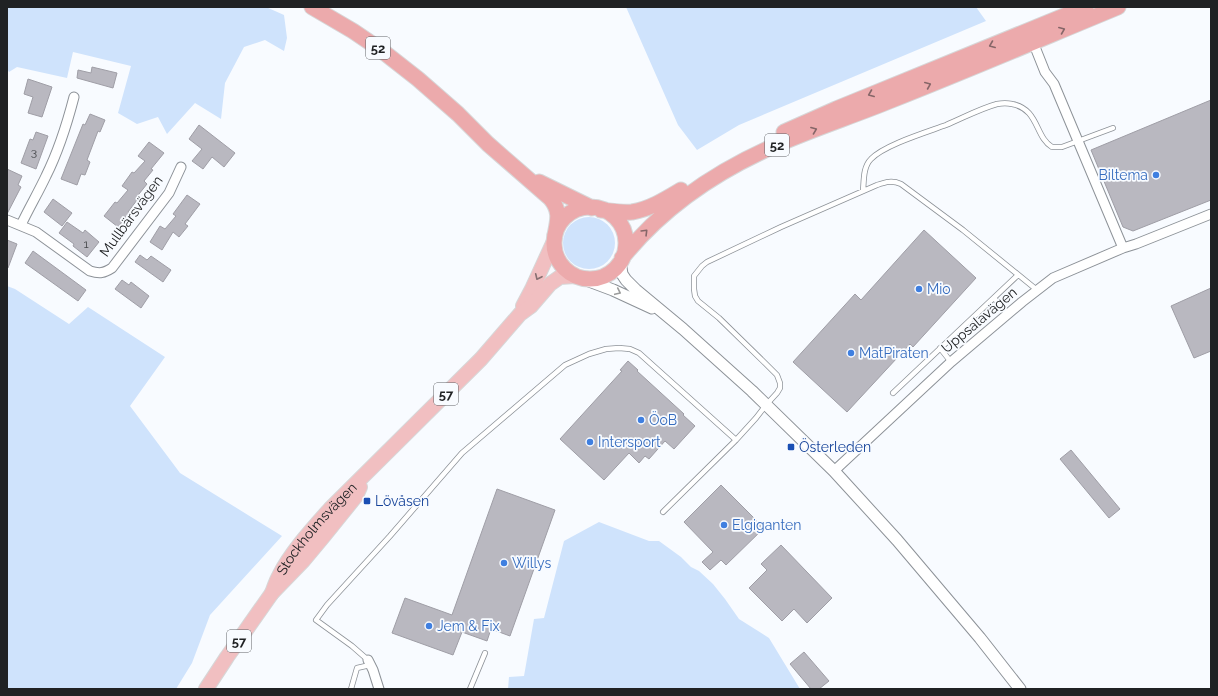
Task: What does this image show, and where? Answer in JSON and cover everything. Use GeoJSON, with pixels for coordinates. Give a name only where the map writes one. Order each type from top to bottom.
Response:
{"type":"FeatureCollection","features":[{"type":"Feature","properties":{"kind":"highway","name":"52"},"geometry":{"type":"LineString","coordinates":[[312,7],[353,31],[381,50],[418,79],[458,114],[488,144],[550,198],[556,206],[558,212],[554,248],[560,263],[568,272],[578,277],[588,279],[602,277],[614,269],[636,240],[674,205],[706,182],[739,163],[780,144],[892,100],[1030,36],[1086,7]]}},
{"type":"Feature","properties":{"kind":"highway","name":"52"},"geometry":{"type":"LineString","coordinates":[[554,238],[558,227],[566,216],[579,209],[632,212],[655,204],[667,199],[725,163],[796,126],[836,109],[1030,36],[1118,7]]}},
{"type":"Feature","properties":{"kind":"highway","name":"52"},"geometry":{"type":"LineString","coordinates":[[523,174],[597,209],[609,213],[615,218],[624,234],[625,246],[621,260]]}},
{"type":"Feature","properties":{"kind":"main road","name":"Stockholmsvägen"},"geometry":{"type":"LineString","coordinates":[[520,314],[544,264],[554,238]]}},
{"type":"Feature","properties":{"kind":"main road","name":"Stockholmsvägen"},"geometry":{"type":"LineString","coordinates":[[206,689],[272,593],[303,561],[356,496],[369,471],[481,359],[520,314],[531,306],[554,280],[560,277],[578,277]]}},
{"type":"Feature","properties":{"kind":"street"},"geometry":{"type":"LineString","coordinates":[[1030,36],[1045,72],[1054,84],[1124,248]]}},
{"type":"Feature","properties":{"kind":"street"},"geometry":{"type":"LineString","coordinates":[[7,220],[21,226],[46,177],[57,151],[67,124],[74,97]]}},
{"type":"Feature","properties":{"kind":"street","name":"Mullbärsvägen"},"geometry":{"type":"LineString","coordinates":[[21,226],[36,232],[90,271],[98,273],[105,272],[112,268],[168,193],[181,167]]}},
{"type":"Feature","properties":{"kind":"street","name":"Uppsalavägen"},"geometry":{"type":"LineString","coordinates":[[834,471],[951,362],[1053,278],[1211,214]]}},
{"type":"Feature","properties":{"kind":"street"},"geometry":{"type":"LineString","coordinates":[[621,260],[622,271],[626,280],[666,316],[696,340],[834,471],[897,540],[980,638],[1020,689]]}},
{"type":"Feature","properties":{"kind":"street"},"geometry":{"type":"LineString","coordinates":[[578,277],[613,290],[666,316]]}},
{"type":"Feature","properties":{"kind":"street"},"geometry":{"type":"LineString","coordinates":[[369,662],[376,676],[379,689]]}},
{"type":"Feature","properties":{"kind":"lane"},"geometry":{"type":"LineString","coordinates":[[864,191],[866,169],[871,159],[877,154],[904,141],[998,104],[1013,104],[1029,113],[1045,142],[1052,148],[1062,147],[1113,128]]}},
{"type":"Feature","properties":{"kind":"lane"},"geometry":{"type":"LineString","coordinates":[[663,512],[736,440],[777,394],[780,388],[777,375],[724,323],[698,301],[695,296],[694,276],[707,262],[781,227],[888,181],[901,184],[963,230],[1037,290]]}},
{"type":"Feature","properties":{"kind":"lane"},"geometry":{"type":"LineString","coordinates":[[893,393],[1018,275]]}},
{"type":"Feature","properties":{"kind":"lane"},"geometry":{"type":"LineString","coordinates":[[994,298],[1008,314]]}},
{"type":"Feature","properties":{"kind":"lane"},"geometry":{"type":"LineString","coordinates":[[940,348],[951,362]]}},
{"type":"Feature","properties":{"kind":"lane"},"geometry":{"type":"LineString","coordinates":[[351,689],[357,668],[369,662],[352,646],[316,620],[328,604],[462,454],[565,365],[588,354],[606,349],[630,349],[639,352],[736,440]]}},
{"type":"Feature","properties":{"kind":"lane"},"geometry":{"type":"LineString","coordinates":[[470,689],[485,653]]}},
{"type":"Feature","properties":{"kind":"shaded area"},"geometry":{"type":"Polygon","coordinates":[[[7,7],[266,7],[284,15],[287,38],[284,51],[265,40],[244,47],[225,83],[221,119],[195,103],[167,134],[158,117],[137,124],[118,113],[131,66],[73,52],[67,78],[17,67],[9,72],[7,69],[7,7]]]}},
{"type":"Feature","properties":{"kind":"shaded area"},"geometry":{"type":"Polygon","coordinates":[[[626,7],[976,7],[986,21],[739,125],[697,150],[678,125],[626,7]]]}},
{"type":"Feature","properties":{"kind":"shaded area"},"geometry":{"type":"Polygon","coordinates":[[[589,217],[599,219],[607,225],[613,233],[615,243],[613,253],[607,261],[599,267],[589,269],[579,267],[571,261],[565,253],[563,243],[565,233],[571,225],[579,219],[589,217]]]}},
{"type":"Feature","properties":{"kind":"shaded area"},"geometry":{"type":"Polygon","coordinates":[[[7,286],[15,289],[69,324],[88,307],[165,357],[130,406],[180,473],[282,536],[210,615],[192,663],[176,689],[7,689],[7,286]]]}},
{"type":"Feature","properties":{"kind":"shaded area"},"geometry":{"type":"Polygon","coordinates":[[[599,522],[649,541],[659,541],[681,557],[691,567],[699,571],[713,584],[739,619],[769,638],[800,689],[508,689],[509,677],[524,676],[534,619],[544,618],[564,541],[599,522]]]}},
{"type":"Feature","properties":{"kind":"building"},"geometry":{"type":"Polygon","coordinates":[[[92,67],[117,73],[113,88],[77,78],[78,70],[91,73],[92,67]]]}},
{"type":"Feature","properties":{"kind":"building"},"geometry":{"type":"Polygon","coordinates":[[[28,79],[52,87],[42,117],[28,113],[33,97],[24,94],[28,79]]]}},
{"type":"Feature","properties":{"kind":"building","name":"Biltema"},"geometry":{"type":"Polygon","coordinates":[[[1211,100],[1211,200],[1133,231],[1123,227],[1091,150],[1211,100]]]}},
{"type":"Feature","properties":{"kind":"building"},"geometry":{"type":"Polygon","coordinates":[[[90,114],[105,120],[100,132],[98,131],[87,160],[90,162],[85,175],[81,174],[77,185],[61,179],[83,124],[85,125],[90,114]]]}},
{"type":"Feature","properties":{"kind":"building"},"geometry":{"type":"Polygon","coordinates":[[[199,125],[235,153],[224,167],[212,157],[203,169],[192,161],[202,149],[189,139],[199,125]]]}},
{"type":"Feature","properties":{"kind":"building"},"geometry":{"type":"Polygon","coordinates":[[[36,132],[48,136],[36,169],[21,163],[30,139],[33,140],[36,132]]]}},
{"type":"Feature","properties":{"kind":"building"},"geometry":{"type":"Polygon","coordinates":[[[149,142],[164,153],[151,169],[153,170],[144,181],[147,184],[135,199],[137,200],[118,227],[104,216],[115,202],[117,203],[128,190],[122,186],[132,172],[134,173],[145,161],[138,156],[149,142]]]}},
{"type":"Feature","properties":{"kind":"building"},"geometry":{"type":"Polygon","coordinates":[[[7,169],[22,176],[18,185],[21,187],[7,214],[7,169]]]}},
{"type":"Feature","properties":{"kind":"building"},"geometry":{"type":"Polygon","coordinates":[[[187,195],[200,204],[185,224],[188,226],[179,237],[173,232],[162,250],[150,242],[160,226],[165,229],[176,216],[173,214],[187,195]]]}},
{"type":"Feature","properties":{"kind":"building"},"geometry":{"type":"Polygon","coordinates":[[[53,199],[72,213],[62,226],[44,212],[53,199]]]}},
{"type":"Feature","properties":{"kind":"building"},"geometry":{"type":"Polygon","coordinates":[[[67,222],[83,233],[85,230],[99,242],[87,257],[73,246],[74,244],[59,233],[67,222]]]}},
{"type":"Feature","properties":{"kind":"building"},"geometry":{"type":"Polygon","coordinates":[[[924,230],[976,278],[913,347],[910,344],[847,412],[793,362],[855,294],[861,300],[924,230]]]}},
{"type":"Feature","properties":{"kind":"building"},"geometry":{"type":"Polygon","coordinates":[[[7,240],[17,244],[8,268],[7,268],[7,240]]]}},
{"type":"Feature","properties":{"kind":"building"},"geometry":{"type":"Polygon","coordinates":[[[33,251],[86,290],[78,301],[25,263],[33,251]]]}},
{"type":"Feature","properties":{"kind":"building"},"geometry":{"type":"Polygon","coordinates":[[[140,255],[147,260],[151,256],[171,270],[163,282],[135,262],[140,255]]]}},
{"type":"Feature","properties":{"kind":"building"},"geometry":{"type":"Polygon","coordinates":[[[122,280],[129,285],[131,282],[149,296],[141,308],[115,289],[122,280]]]}},
{"type":"Feature","properties":{"kind":"building"},"geometry":{"type":"Polygon","coordinates":[[[1211,288],[1211,351],[1194,358],[1171,306],[1211,288]]]}},
{"type":"Feature","properties":{"kind":"building","name":"ÖoB"},"geometry":{"type":"Polygon","coordinates":[[[628,361],[695,426],[674,449],[665,441],[649,459],[645,456],[639,463],[629,453],[604,480],[560,439],[622,371],[620,370],[628,361]]]}},
{"type":"Feature","properties":{"kind":"building"},"geometry":{"type":"Polygon","coordinates":[[[1071,450],[1120,509],[1109,518],[1060,459],[1071,450]]]}},
{"type":"Feature","properties":{"kind":"building","name":"Elgiganten"},"geometry":{"type":"Polygon","coordinates":[[[721,485],[764,528],[726,565],[721,560],[710,570],[702,562],[713,552],[684,522],[721,485]]]}},
{"type":"Feature","properties":{"kind":"building","name":"Willys"},"geometry":{"type":"Polygon","coordinates":[[[497,489],[555,510],[510,636],[491,629],[487,641],[462,632],[453,655],[392,633],[405,598],[452,615],[497,489]]]}},
{"type":"Feature","properties":{"kind":"building"},"geometry":{"type":"Polygon","coordinates":[[[781,545],[832,598],[807,623],[794,609],[782,621],[749,588],[767,570],[761,564],[781,545]]]}},
{"type":"Feature","properties":{"kind":"building"},"geometry":{"type":"Polygon","coordinates":[[[804,652],[829,681],[819,689],[811,689],[790,664],[804,652]]]}},
{"type":"Feature","properties":{"kind":"place","name":"Biltema"},"geometry":{"type":"Point","coordinates":[1156,175]}},
{"type":"Feature","properties":{"kind":"place","name":"Mio"},"geometry":{"type":"Point","coordinates":[919,289]}},
{"type":"Feature","properties":{"kind":"place","name":"MatPiraten"},"geometry":{"type":"Point","coordinates":[851,353]}},
{"type":"Feature","properties":{"kind":"place","name":"ÖoB"},"geometry":{"type":"Point","coordinates":[641,420]}},
{"type":"Feature","properties":{"kind":"place","name":"Intersport"},"geometry":{"type":"Point","coordinates":[590,442]}},
{"type":"Feature","properties":{"kind":"place","name":"Österleden"},"geometry":{"type":"Point","coordinates":[791,447]}},
{"type":"Feature","properties":{"kind":"place","name":"Lövåsen"},"geometry":{"type":"Point","coordinates":[367,501]}},
{"type":"Feature","properties":{"kind":"place","name":"Elgiganten"},"geometry":{"type":"Point","coordinates":[724,525]}},
{"type":"Feature","properties":{"kind":"place","name":"Willys"},"geometry":{"type":"Point","coordinates":[504,563]}},
{"type":"Feature","properties":{"kind":"place","name":"Jem & Fix"},"geometry":{"type":"Point","coordinates":[429,626]}}]}
